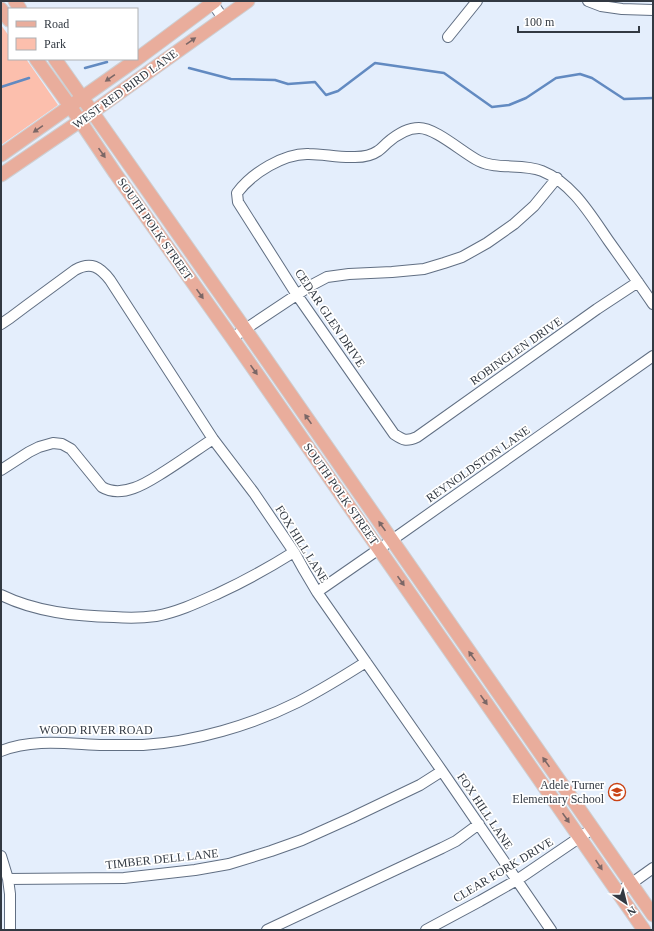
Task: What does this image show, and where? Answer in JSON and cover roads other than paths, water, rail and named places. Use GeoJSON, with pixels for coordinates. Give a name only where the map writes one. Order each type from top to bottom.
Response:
{"type":"FeatureCollection","features":[{"type":"Feature","properties":{"kind":"main road","name":"WEST RED BIRD LANE"},"geometry":{"type":"LineString","coordinates":[[1,175],[80,121],[248,1]]}},
{"type":"Feature","properties":{"kind":"main road","name":"WEST RED BIRD LANE"},"geometry":{"type":"LineString","coordinates":[[138,58],[213,2]]}},
{"type":"Feature","properties":{"kind":"main road"},"geometry":{"type":"LineString","coordinates":[[1,9],[8,19]]}},
{"type":"Feature","properties":{"kind":"main road","name":"SOUTH POLK STREET"},"geometry":{"type":"LineString","coordinates":[[37,60],[644,930]]}},
{"type":"Feature","properties":{"kind":"main road","name":"SOUTH POLK STREET"},"geometry":{"type":"LineString","coordinates":[[56,60],[653,915]]}},
{"type":"Feature","properties":{"kind":"main road","name":"WEST RED BIRD LANE"},"geometry":{"type":"LineString","coordinates":[[1,155],[136,60]]}},
{"type":"Feature","properties":{"kind":"street"},"geometry":{"type":"LineString","coordinates":[[448,37],[476,1]]}},
{"type":"Feature","properties":{"kind":"street"},"geometry":{"type":"LineString","coordinates":[[588,1],[601,6],[622,9],[653,10]]}},
{"type":"Feature","properties":{"kind":"street"},"geometry":{"type":"LineString","coordinates":[[213,2],[223,18]]}},
{"type":"Feature","properties":{"kind":"street","name":"CEDAR GLEN DRIVE"},"geometry":{"type":"LineString","coordinates":[[409,441],[394,434],[297,295],[238,202],[237,193],[244,184],[255,175],[267,167],[292,156],[308,154],[341,157],[364,156],[378,151],[396,136],[408,130],[418,128],[426,129],[435,133],[481,162],[541,170],[557,178]]}},
{"type":"Feature","properties":{"kind":"street"},"geometry":{"type":"LineString","coordinates":[[232,338],[310,286],[327,277],[424,269],[444,264],[462,257],[487,243],[514,224],[534,206],[557,178],[581,203],[653,304]]}},
{"type":"Feature","properties":{"kind":"street","name":"FOX HILL LANE"},"geometry":{"type":"LineString","coordinates":[[1,324],[75,270],[90,266],[103,272],[110,280],[213,439],[254,493],[294,552],[317,592],[551,930]]}},
{"type":"Feature","properties":{"kind":"street","name":"ROBINGLEN DRIVE"},"geometry":{"type":"LineString","coordinates":[[409,441],[417,437],[597,309],[638,282]]}},
{"type":"Feature","properties":{"kind":"street","name":"REYNOLDSTON LANE"},"geometry":{"type":"LineString","coordinates":[[317,592],[653,356]]}},
{"type":"Feature","properties":{"kind":"street"},"geometry":{"type":"LineString","coordinates":[[1,470],[34,450],[53,443],[62,444],[71,449],[102,487],[107,490],[123,491],[142,485],[213,439]]}},
{"type":"Feature","properties":{"kind":"street"},"geometry":{"type":"LineString","coordinates":[[1,595],[37,608],[56,612],[101,617],[134,618],[156,616],[184,608],[208,598],[270,567],[294,552]]}},
{"type":"Feature","properties":{"kind":"street","name":"WOOD RIVER ROAD"},"geometry":{"type":"LineString","coordinates":[[1,750],[14,746],[34,743],[60,742],[104,745],[155,744],[183,740],[221,731],[265,716],[298,702],[366,662]]}},
{"type":"Feature","properties":{"kind":"street","name":"TIMBER DELL LANE"},"geometry":{"type":"LineString","coordinates":[[8,879],[124,878],[196,870],[229,864],[271,851],[316,834],[420,785],[442,771]]}},
{"type":"Feature","properties":{"kind":"street"},"geometry":{"type":"LineString","coordinates":[[267,930],[442,848],[479,824]]}},
{"type":"Feature","properties":{"kind":"street","name":"CLEAR FORK DRIVE"},"geometry":{"type":"LineString","coordinates":[[426,930],[517,880],[592,829]]}},
{"type":"Feature","properties":{"kind":"street"},"geometry":{"type":"LineString","coordinates":[[1,856],[8,879],[10,894],[10,930]]}},
{"type":"Feature","properties":{"kind":"street"},"geometry":{"type":"LineString","coordinates":[[618,893],[653,868]]}},
{"type":"Feature","properties":{"kind":"waterway"},"geometry":{"type":"LineString","coordinates":[[85,68],[107,62]]}},
{"type":"Feature","properties":{"kind":"waterway"},"geometry":{"type":"LineString","coordinates":[[189,68],[231,79],[275,80],[288,84],[315,82],[326,95],[338,91],[375,63],[444,73],[492,107],[509,105],[526,98],[556,78],[580,74],[592,78],[624,99],[653,98]]}},
{"type":"Feature","properties":{"kind":"waterway"},"geometry":{"type":"LineString","coordinates":[[1,87],[29,78]]}},
{"type":"Feature","properties":{"kind":"place","name":"Adele Turner Elementary School"},"geometry":{"type":"Point","coordinates":[617,792]}}]}
